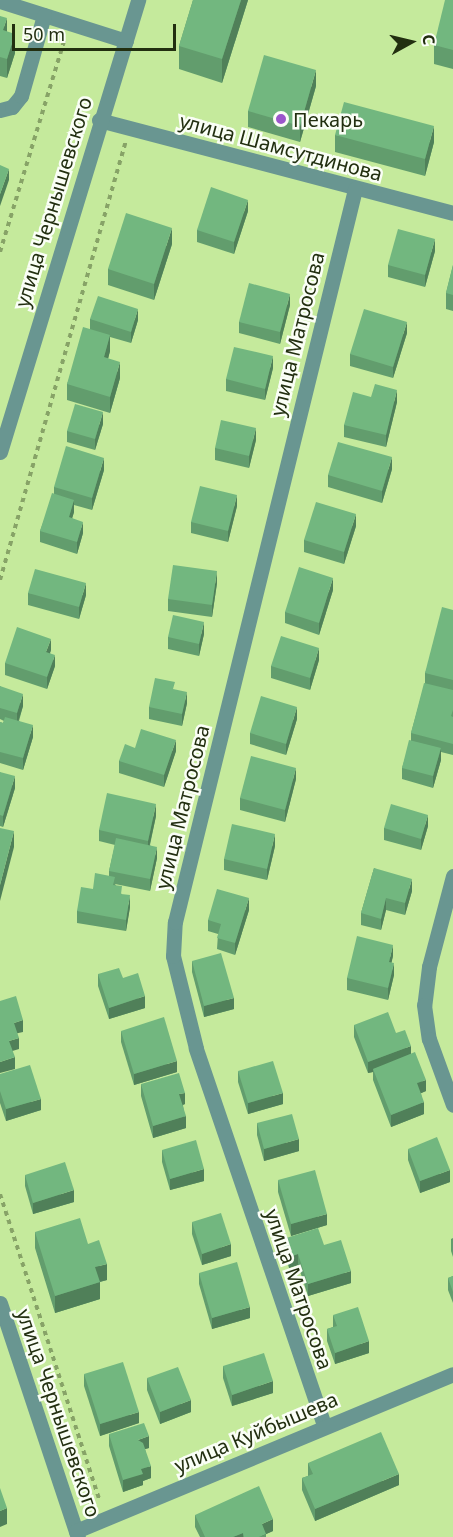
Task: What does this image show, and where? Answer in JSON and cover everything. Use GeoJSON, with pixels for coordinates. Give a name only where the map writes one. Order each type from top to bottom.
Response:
{"type":"FeatureCollection","features":[{"type":"Feature","properties":{"kind":"street","name":"улица Чернышевского"},"geometry":{"type":"LineString","coordinates":[[0,452],[99,120],[138,0]]}},
{"type":"Feature","properties":{"kind":"street"},"geometry":{"type":"LineString","coordinates":[[0,1],[126,41]]}},
{"type":"Feature","properties":{"kind":"street"},"geometry":{"type":"LineString","coordinates":[[0,110],[12,107],[21,96],[44,15]]}},
{"type":"Feature","properties":{"kind":"street","name":"улица Шамсутдинова"},"geometry":{"type":"LineString","coordinates":[[99,120],[453,213]]}},
{"type":"Feature","properties":{"kind":"street","name":"улица Матросова"},"geometry":{"type":"LineString","coordinates":[[324,1425],[196,1048],[173,956],[175,922],[355,189]]}},
{"type":"Feature","properties":{"kind":"street"},"geometry":{"type":"LineString","coordinates":[[453,876],[429,967],[424,1005],[429,1040],[453,1105]]}},
{"type":"Feature","properties":{"kind":"street","name":"улица Чернышевского"},"geometry":{"type":"LineString","coordinates":[[0,1303],[77,1534]]}},
{"type":"Feature","properties":{"kind":"street","name":"улица Куйбышева"},"geometry":{"type":"LineString","coordinates":[[77,1534],[106,1519],[324,1425],[453,1374]]}},
{"type":"Feature","properties":{"kind":"path"},"geometry":{"type":"LineString","coordinates":[[0,252],[69,23]]}},
{"type":"Feature","properties":{"kind":"path"},"geometry":{"type":"LineString","coordinates":[[0,580],[130,128]]}},
{"type":"Feature","properties":{"kind":"path"},"geometry":{"type":"LineString","coordinates":[[0,1194],[106,1519]]}},
{"type":"Feature","properties":{"kind":"building"},"geometry":{"type":"Polygon","coordinates":[[[193,0],[241,0],[222,59],[179,46],[193,0]]]}},
{"type":"Feature","properties":{"kind":"building"},"geometry":{"type":"Polygon","coordinates":[[[445,0],[453,0],[453,50],[434,45],[445,0]]]}},
{"type":"Feature","properties":{"kind":"building"},"geometry":{"type":"Polygon","coordinates":[[[0,16],[7,18],[3,30],[15,34],[7,59],[0,57],[0,16]]]}},
{"type":"Feature","properties":{"kind":"building"},"geometry":{"type":"Polygon","coordinates":[[[264,55],[316,70],[300,126],[248,111],[264,55]]]}},
{"type":"Feature","properties":{"kind":"building"},"geometry":{"type":"Polygon","coordinates":[[[344,102],[434,126],[425,159],[335,135],[344,102]]]}},
{"type":"Feature","properties":{"kind":"building"},"geometry":{"type":"Polygon","coordinates":[[[0,165],[9,169],[0,194],[0,165]]]}},
{"type":"Feature","properties":{"kind":"building"},"geometry":{"type":"Polygon","coordinates":[[[211,187],[248,200],[234,242],[197,230],[211,187]]]}},
{"type":"Feature","properties":{"kind":"building"},"geometry":{"type":"Polygon","coordinates":[[[126,213],[172,228],[154,284],[108,269],[126,213]]]}},
{"type":"Feature","properties":{"kind":"building"},"geometry":{"type":"Polygon","coordinates":[[[398,229],[435,239],[425,275],[388,265],[398,229]]]}},
{"type":"Feature","properties":{"kind":"building"},"geometry":{"type":"Polygon","coordinates":[[[453,265],[453,295],[446,293],[453,265]]]}},
{"type":"Feature","properties":{"kind":"building"},"geometry":{"type":"Polygon","coordinates":[[[249,283],[290,294],[280,332],[239,322],[249,283]]]}},
{"type":"Feature","properties":{"kind":"building"},"geometry":{"type":"Polygon","coordinates":[[[98,296],[138,309],[131,332],[90,319],[98,296]]]}},
{"type":"Feature","properties":{"kind":"building"},"geometry":{"type":"Polygon","coordinates":[[[364,309],[407,322],[393,367],[350,354],[364,309]]]}},
{"type":"Feature","properties":{"kind":"building"},"geometry":{"type":"Polygon","coordinates":[[[83,327],[110,335],[104,357],[120,362],[110,397],[67,384],[83,327]]]}},
{"type":"Feature","properties":{"kind":"building"},"geometry":{"type":"Polygon","coordinates":[[[234,347],[273,356],[265,389],[226,379],[234,347]]]}},
{"type":"Feature","properties":{"kind":"building"},"geometry":{"type":"Polygon","coordinates":[[[375,384],[397,390],[386,435],[344,425],[353,392],[371,397],[375,384]]]}},
{"type":"Feature","properties":{"kind":"building"},"geometry":{"type":"Polygon","coordinates":[[[75,404],[103,412],[95,439],[67,431],[75,404]]]}},
{"type":"Feature","properties":{"kind":"building"},"geometry":{"type":"Polygon","coordinates":[[[221,420],[256,428],[249,456],[215,448],[221,420]]]}},
{"type":"Feature","properties":{"kind":"building"},"geometry":{"type":"Polygon","coordinates":[[[338,442],[392,457],[382,491],[328,475],[338,442]]]}},
{"type":"Feature","properties":{"kind":"building"},"geometry":{"type":"Polygon","coordinates":[[[66,446],[104,458],[92,498],[54,487],[66,446]]]}},
{"type":"Feature","properties":{"kind":"building"},"geometry":{"type":"Polygon","coordinates":[[[200,486],[237,495],[228,531],[191,522],[200,486]]]}},
{"type":"Feature","properties":{"kind":"building"},"geometry":{"type":"Polygon","coordinates":[[[52,493],[74,500],[69,517],[83,522],[77,542],[40,531],[52,493]]]}},
{"type":"Feature","properties":{"kind":"building"},"geometry":{"type":"Polygon","coordinates":[[[316,502],[356,514],[344,552],[304,540],[316,502]]]}},
{"type":"Feature","properties":{"kind":"building"},"geometry":{"type":"Polygon","coordinates":[[[173,565],[217,571],[212,605],[168,599],[173,565]]]}},
{"type":"Feature","properties":{"kind":"building"},"geometry":{"type":"Polygon","coordinates":[[[299,567],[333,578],[319,623],[285,612],[299,567]]]}},
{"type":"Feature","properties":{"kind":"building"},"geometry":{"type":"Polygon","coordinates":[[[35,569],[86,583],[79,607],[28,593],[35,569]]]}},
{"type":"Feature","properties":{"kind":"building"},"geometry":{"type":"Polygon","coordinates":[[[442,607],[453,610],[453,680],[425,673],[442,607]]]}},
{"type":"Feature","properties":{"kind":"building"},"geometry":{"type":"Polygon","coordinates":[[[173,615],[204,622],[199,644],[168,637],[173,615]]]}},
{"type":"Feature","properties":{"kind":"building"},"geometry":{"type":"Polygon","coordinates":[[[17,627],[51,639],[46,652],[55,655],[47,677],[5,663],[17,627]]]}},
{"type":"Feature","properties":{"kind":"building"},"geometry":{"type":"Polygon","coordinates":[[[281,636],[319,648],[310,678],[271,666],[281,636]]]}},
{"type":"Feature","properties":{"kind":"building"},"geometry":{"type":"Polygon","coordinates":[[[155,678],[175,682],[173,689],[187,692],[182,714],[149,707],[155,678]]]}},
{"type":"Feature","properties":{"kind":"building"},"geometry":{"type":"Polygon","coordinates":[[[424,683],[453,690],[451,716],[453,717],[453,744],[411,733],[424,683]]]}},
{"type":"Feature","properties":{"kind":"building"},"geometry":{"type":"Polygon","coordinates":[[[0,686],[23,694],[17,713],[0,708],[0,686]]]}},
{"type":"Feature","properties":{"kind":"building"},"geometry":{"type":"Polygon","coordinates":[[[261,696],[297,707],[286,744],[250,733],[261,696]]]}},
{"type":"Feature","properties":{"kind":"building"},"geometry":{"type":"Polygon","coordinates":[[[5,717],[33,725],[23,758],[0,752],[0,722],[3,723],[5,717]]]}},
{"type":"Feature","properties":{"kind":"building"},"geometry":{"type":"Polygon","coordinates":[[[141,729],[176,740],[164,775],[119,761],[125,744],[135,748],[141,729]]]}},
{"type":"Feature","properties":{"kind":"building"},"geometry":{"type":"Polygon","coordinates":[[[409,740],[441,748],[433,776],[402,768],[409,740]]]}},
{"type":"Feature","properties":{"kind":"building"},"geometry":{"type":"Polygon","coordinates":[[[251,756],[296,768],[285,810],[240,798],[251,756]]]}},
{"type":"Feature","properties":{"kind":"building"},"geometry":{"type":"Polygon","coordinates":[[[0,772],[15,776],[3,816],[0,815],[0,772]]]}},
{"type":"Feature","properties":{"kind":"building"},"geometry":{"type":"Polygon","coordinates":[[[107,793],[156,804],[148,841],[99,830],[107,793]]]}},
{"type":"Feature","properties":{"kind":"building"},"geometry":{"type":"Polygon","coordinates":[[[391,804],[428,815],[421,839],[384,828],[391,804]]]}},
{"type":"Feature","properties":{"kind":"building"},"geometry":{"type":"Polygon","coordinates":[[[232,824],[275,834],[267,869],[224,859],[232,824]]]}},
{"type":"Feature","properties":{"kind":"building"},"geometry":{"type":"Polygon","coordinates":[[[0,828],[14,831],[0,885],[0,828]]]}},
{"type":"Feature","properties":{"kind":"building"},"geometry":{"type":"Polygon","coordinates":[[[116,838],[157,847],[150,879],[109,871],[116,838]]]}},
{"type":"Feature","properties":{"kind":"building"},"geometry":{"type":"Polygon","coordinates":[[[374,868],[412,879],[405,903],[386,898],[381,919],[361,913],[374,868]]]}},
{"type":"Feature","properties":{"kind":"building"},"geometry":{"type":"Polygon","coordinates":[[[95,873],[115,877],[113,885],[122,886],[121,894],[130,895],[126,920],[77,911],[81,887],[93,889],[95,873]]]}},
{"type":"Feature","properties":{"kind":"building"},"geometry":{"type":"Polygon","coordinates":[[[217,889],[249,898],[235,943],[217,938],[221,924],[208,920],[217,889]]]}},
{"type":"Feature","properties":{"kind":"building"},"geometry":{"type":"Polygon","coordinates":[[[357,936],[393,945],[389,962],[394,963],[388,988],[347,978],[357,936]]]}},
{"type":"Feature","properties":{"kind":"building"},"geometry":{"type":"Polygon","coordinates":[[[221,953],[234,998],[204,1006],[192,961],[221,953]]]}},
{"type":"Feature","properties":{"kind":"building"},"geometry":{"type":"Polygon","coordinates":[[[119,968],[123,978],[138,973],[145,996],[109,1008],[98,974],[119,968]]]}},
{"type":"Feature","properties":{"kind":"building"},"geometry":{"type":"Polygon","coordinates":[[[16,996],[23,1020],[14,1023],[19,1038],[9,1041],[15,1057],[0,1062],[0,1001],[16,996]]]}},
{"type":"Feature","properties":{"kind":"building"},"geometry":{"type":"Polygon","coordinates":[[[388,1012],[396,1033],[405,1030],[411,1046],[368,1062],[354,1025],[388,1012]]]}},
{"type":"Feature","properties":{"kind":"building"},"geometry":{"type":"Polygon","coordinates":[[[164,1017],[177,1061],[134,1074],[121,1031],[164,1017]]]}},
{"type":"Feature","properties":{"kind":"building"},"geometry":{"type":"Polygon","coordinates":[[[415,1052],[426,1080],[417,1083],[424,1102],[391,1115],[373,1069],[415,1052]]]}},
{"type":"Feature","properties":{"kind":"building"},"geometry":{"type":"Polygon","coordinates":[[[273,1061],[283,1093],[248,1103],[238,1071],[273,1061]]]}},
{"type":"Feature","properties":{"kind":"building"},"geometry":{"type":"Polygon","coordinates":[[[30,1065],[41,1099],[6,1109],[0,1091],[0,1074],[30,1065]]]}},
{"type":"Feature","properties":{"kind":"building"},"geometry":{"type":"Polygon","coordinates":[[[179,1073],[185,1093],[179,1094],[186,1116],[153,1126],[141,1084],[179,1073]]]}},
{"type":"Feature","properties":{"kind":"building"},"geometry":{"type":"Polygon","coordinates":[[[292,1114],[299,1139],[264,1149],[257,1123],[292,1114]]]}},
{"type":"Feature","properties":{"kind":"building"},"geometry":{"type":"Polygon","coordinates":[[[437,1137],[450,1170],[420,1181],[408,1149],[437,1137]]]}},
{"type":"Feature","properties":{"kind":"building"},"geometry":{"type":"Polygon","coordinates":[[[196,1140],[204,1169],[170,1179],[162,1150],[196,1140]]]}},
{"type":"Feature","properties":{"kind":"building"},"geometry":{"type":"Polygon","coordinates":[[[65,1162],[74,1190],[33,1203],[25,1175],[65,1162]]]}},
{"type":"Feature","properties":{"kind":"building"},"geometry":{"type":"Polygon","coordinates":[[[315,1170],[327,1214],[291,1224],[278,1180],[315,1170]]]}},
{"type":"Feature","properties":{"kind":"building"},"geometry":{"type":"Polygon","coordinates":[[[221,1213],[231,1244],[202,1254],[192,1222],[221,1213]]]}},
{"type":"Feature","properties":{"kind":"building"},"geometry":{"type":"Polygon","coordinates":[[[80,1218],[88,1244],[99,1240],[107,1264],[95,1267],[100,1282],[55,1296],[35,1232],[80,1218]]]}},
{"type":"Feature","properties":{"kind":"building"},"geometry":{"type":"Polygon","coordinates":[[[318,1228],[324,1245],[341,1240],[351,1271],[308,1284],[298,1254],[289,1257],[283,1239],[318,1228]]]}},
{"type":"Feature","properties":{"kind":"building"},"geometry":{"type":"Polygon","coordinates":[[[237,1262],[250,1307],[212,1318],[199,1273],[237,1262]]]}},
{"type":"Feature","properties":{"kind":"building"},"geometry":{"type":"Polygon","coordinates":[[[453,1276],[453,1292],[448,1278],[453,1276]]]}},
{"type":"Feature","properties":{"kind":"building"},"geometry":{"type":"Polygon","coordinates":[[[358,1307],[369,1341],[335,1353],[327,1329],[337,1326],[333,1315],[358,1307]]]}},
{"type":"Feature","properties":{"kind":"building"},"geometry":{"type":"Polygon","coordinates":[[[264,1353],[273,1381],[232,1395],[223,1366],[264,1353]]]}},
{"type":"Feature","properties":{"kind":"building"},"geometry":{"type":"Polygon","coordinates":[[[123,1362],[139,1412],[100,1424],[84,1374],[123,1362]]]}},
{"type":"Feature","properties":{"kind":"building"},"geometry":{"type":"Polygon","coordinates":[[[178,1367],[191,1400],[160,1412],[147,1378],[178,1367]]]}},
{"type":"Feature","properties":{"kind":"building"},"geometry":{"type":"Polygon","coordinates":[[[144,1423],[149,1436],[138,1440],[143,1443],[151,1466],[141,1469],[143,1474],[123,1480],[109,1434],[144,1423]]]}},
{"type":"Feature","properties":{"kind":"building"},"geometry":{"type":"Polygon","coordinates":[[[381,1432],[399,1474],[315,1509],[302,1478],[313,1474],[308,1463],[381,1432]]]}},
{"type":"Feature","properties":{"kind":"building"},"geometry":{"type":"Polygon","coordinates":[[[259,1486],[273,1519],[262,1524],[266,1534],[259,1537],[244,1537],[243,1533],[233,1537],[205,1537],[195,1515],[259,1486]]]}},
{"type":"Feature","properties":{"kind":"building"},"geometry":{"type":"Polygon","coordinates":[[[0,1488],[7,1508],[0,1511],[0,1488]]]}},
{"type":"Feature","properties":{"kind":"place","name":"Пекарь"},"geometry":{"type":"Point","coordinates":[281,119]}}]}
